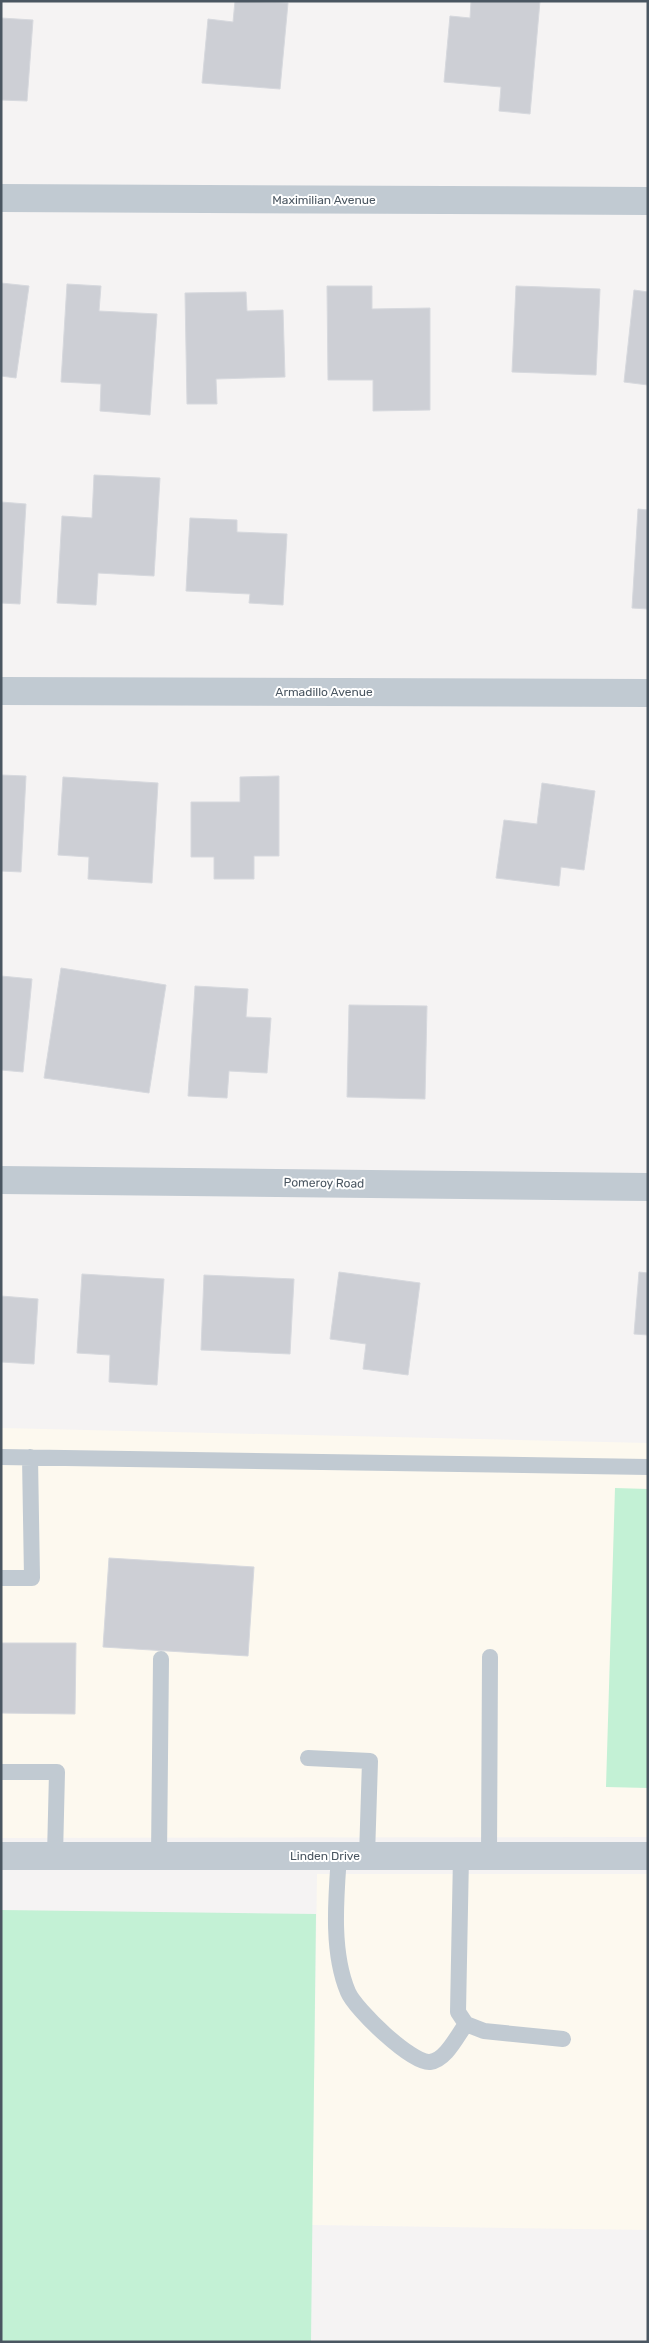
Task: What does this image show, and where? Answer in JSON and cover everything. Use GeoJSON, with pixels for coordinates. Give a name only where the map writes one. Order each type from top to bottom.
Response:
{"type":"FeatureCollection","features":[{"type":"Feature","properties":{"kind":"street","name":"Maximilian Avenue"},"geometry":{"type":"LineString","coordinates":[[1,198],[648,202]]}},
{"type":"Feature","properties":{"kind":"street","name":"Armadillo Avenue"},"geometry":{"type":"LineString","coordinates":[[1,691],[648,693]]}},
{"type":"Feature","properties":{"kind":"street","name":"Pomeroy Road"},"geometry":{"type":"LineString","coordinates":[[1,1180],[648,1187]]}},
{"type":"Feature","properties":{"kind":"street","name":"Linden Drive"},"geometry":{"type":"LineString","coordinates":[[1,1856],[648,1856]]}},
{"type":"Feature","properties":{"kind":"lane"},"geometry":{"type":"LineString","coordinates":[[1,1457],[648,1467]]}},
{"type":"Feature","properties":{"kind":"lane"},"geometry":{"type":"LineString","coordinates":[[1,1578],[32,1578],[30,1457]]}},
{"type":"Feature","properties":{"kind":"lane"},"geometry":{"type":"LineString","coordinates":[[488,1856],[490,1657]]}},
{"type":"Feature","properties":{"kind":"lane"},"geometry":{"type":"LineString","coordinates":[[159,1856],[161,1659]]}},
{"type":"Feature","properties":{"kind":"lane"},"geometry":{"type":"LineString","coordinates":[[308,1758],[370,1760],[367,1856]]}},
{"type":"Feature","properties":{"kind":"lane"},"geometry":{"type":"LineString","coordinates":[[1,1772],[56,1772],[55,1856]]}},
{"type":"Feature","properties":{"kind":"lane"},"geometry":{"type":"LineString","coordinates":[[339,1856],[335,1907],[340,1963],[348,1993],[367,2018],[417,2059],[430,2062],[442,2056],[466,2024]]}},
{"type":"Feature","properties":{"kind":"lane"},"geometry":{"type":"LineString","coordinates":[[461,1856],[458,2012],[466,2024],[484,2031],[563,2039]]}},
{"type":"Feature","properties":{"kind":"shaded area"},"geometry":{"type":"Polygon","coordinates":[[[1,1428],[648,1443],[648,1837],[1,1838],[1,1428]]]}},
{"type":"Feature","properties":{"kind":"shaded area"},"geometry":{"type":"Polygon","coordinates":[[[317,1874],[648,1874],[648,2230],[312,2225],[317,1874]]]}},
{"type":"Feature","properties":{"kind":"green space"},"geometry":{"type":"Polygon","coordinates":[[[615,1488],[648,1489],[648,1788],[606,1787],[615,1488]]]}},
{"type":"Feature","properties":{"kind":"green space"},"geometry":{"type":"Polygon","coordinates":[[[1,1910],[316,1914],[311,2342],[1,2342],[1,1910]]]}},
{"type":"Feature","properties":{"kind":"building"},"geometry":{"type":"Polygon","coordinates":[[[235,1],[288,3],[280,89],[202,83],[208,19],[233,22],[235,1]]]}},
{"type":"Feature","properties":{"kind":"building"},"geometry":{"type":"Polygon","coordinates":[[[471,1],[540,1],[530,114],[499,111],[501,87],[444,82],[450,16],[470,18],[471,1]]]}},
{"type":"Feature","properties":{"kind":"building"},"geometry":{"type":"Polygon","coordinates":[[[1,18],[33,20],[27,101],[1,100],[1,18]]]}},
{"type":"Feature","properties":{"kind":"building"},"geometry":{"type":"Polygon","coordinates":[[[1,283],[29,286],[16,378],[1,376],[1,283]]]}},
{"type":"Feature","properties":{"kind":"building"},"geometry":{"type":"Polygon","coordinates":[[[67,284],[101,286],[99,311],[157,314],[150,415],[100,411],[101,384],[61,382],[67,284]]]}},
{"type":"Feature","properties":{"kind":"building"},"geometry":{"type":"Polygon","coordinates":[[[327,286],[372,286],[372,309],[430,308],[430,410],[373,411],[373,380],[328,380],[327,286]]]}},
{"type":"Feature","properties":{"kind":"building"},"geometry":{"type":"Polygon","coordinates":[[[516,286],[600,289],[596,375],[512,372],[516,286]]]}},
{"type":"Feature","properties":{"kind":"building"},"geometry":{"type":"Polygon","coordinates":[[[634,290],[648,292],[648,385],[624,382],[634,290]]]}},
{"type":"Feature","properties":{"kind":"building"},"geometry":{"type":"Polygon","coordinates":[[[246,292],[247,311],[283,310],[285,377],[216,379],[217,404],[187,404],[185,293],[246,292]]]}},
{"type":"Feature","properties":{"kind":"building"},"geometry":{"type":"Polygon","coordinates":[[[94,475],[160,478],[154,576],[98,573],[96,605],[57,603],[62,516],[92,518],[94,475]]]}},
{"type":"Feature","properties":{"kind":"building"},"geometry":{"type":"Polygon","coordinates":[[[1,502],[26,504],[20,604],[1,603],[1,502]]]}},
{"type":"Feature","properties":{"kind":"building"},"geometry":{"type":"Polygon","coordinates":[[[638,509],[648,510],[648,609],[632,608],[638,509]]]}},
{"type":"Feature","properties":{"kind":"building"},"geometry":{"type":"Polygon","coordinates":[[[190,518],[237,520],[237,532],[287,534],[283,605],[249,603],[250,594],[186,591],[190,518]]]}},
{"type":"Feature","properties":{"kind":"building"},"geometry":{"type":"Polygon","coordinates":[[[1,775],[26,776],[21,872],[1,871],[1,775]]]}},
{"type":"Feature","properties":{"kind":"building"},"geometry":{"type":"Polygon","coordinates":[[[279,776],[279,856],[254,856],[254,879],[214,879],[214,857],[191,857],[191,802],[240,802],[240,777],[279,776]]]}},
{"type":"Feature","properties":{"kind":"building"},"geometry":{"type":"Polygon","coordinates":[[[63,777],[158,783],[152,883],[88,879],[89,857],[58,855],[63,777]]]}},
{"type":"Feature","properties":{"kind":"building"},"geometry":{"type":"Polygon","coordinates":[[[542,783],[595,791],[584,870],[561,867],[559,886],[496,878],[504,820],[537,824],[542,783]]]}},
{"type":"Feature","properties":{"kind":"building"},"geometry":{"type":"Polygon","coordinates":[[[61,968],[166,985],[149,1093],[44,1078],[61,968]]]}},
{"type":"Feature","properties":{"kind":"building"},"geometry":{"type":"Polygon","coordinates":[[[1,976],[32,979],[23,1072],[1,1070],[1,976]]]}},
{"type":"Feature","properties":{"kind":"building"},"geometry":{"type":"Polygon","coordinates":[[[195,986],[248,989],[246,1017],[271,1018],[267,1073],[229,1071],[227,1098],[188,1096],[195,986]]]}},
{"type":"Feature","properties":{"kind":"building"},"geometry":{"type":"Polygon","coordinates":[[[349,1005],[427,1006],[425,1099],[347,1097],[349,1005]]]}},
{"type":"Feature","properties":{"kind":"building"},"geometry":{"type":"Polygon","coordinates":[[[339,1272],[420,1283],[408,1375],[363,1369],[366,1344],[330,1339],[339,1272]]]}},
{"type":"Feature","properties":{"kind":"building"},"geometry":{"type":"Polygon","coordinates":[[[639,1272],[648,1273],[648,1335],[634,1334],[639,1272]]]}},
{"type":"Feature","properties":{"kind":"building"},"geometry":{"type":"Polygon","coordinates":[[[82,1274],[164,1279],[157,1385],[109,1382],[110,1355],[77,1353],[82,1274]]]}},
{"type":"Feature","properties":{"kind":"building"},"geometry":{"type":"Polygon","coordinates":[[[204,1275],[294,1279],[290,1354],[201,1350],[204,1275]]]}},
{"type":"Feature","properties":{"kind":"building"},"geometry":{"type":"Polygon","coordinates":[[[1,1296],[38,1299],[34,1364],[1,1362],[1,1296]]]}},
{"type":"Feature","properties":{"kind":"building"},"geometry":{"type":"Polygon","coordinates":[[[109,1558],[254,1567],[248,1656],[103,1647],[109,1558]]]}},
{"type":"Feature","properties":{"kind":"building"},"geometry":{"type":"Polygon","coordinates":[[[1,1643],[76,1643],[75,1714],[1,1713],[1,1643]]]}}]}
